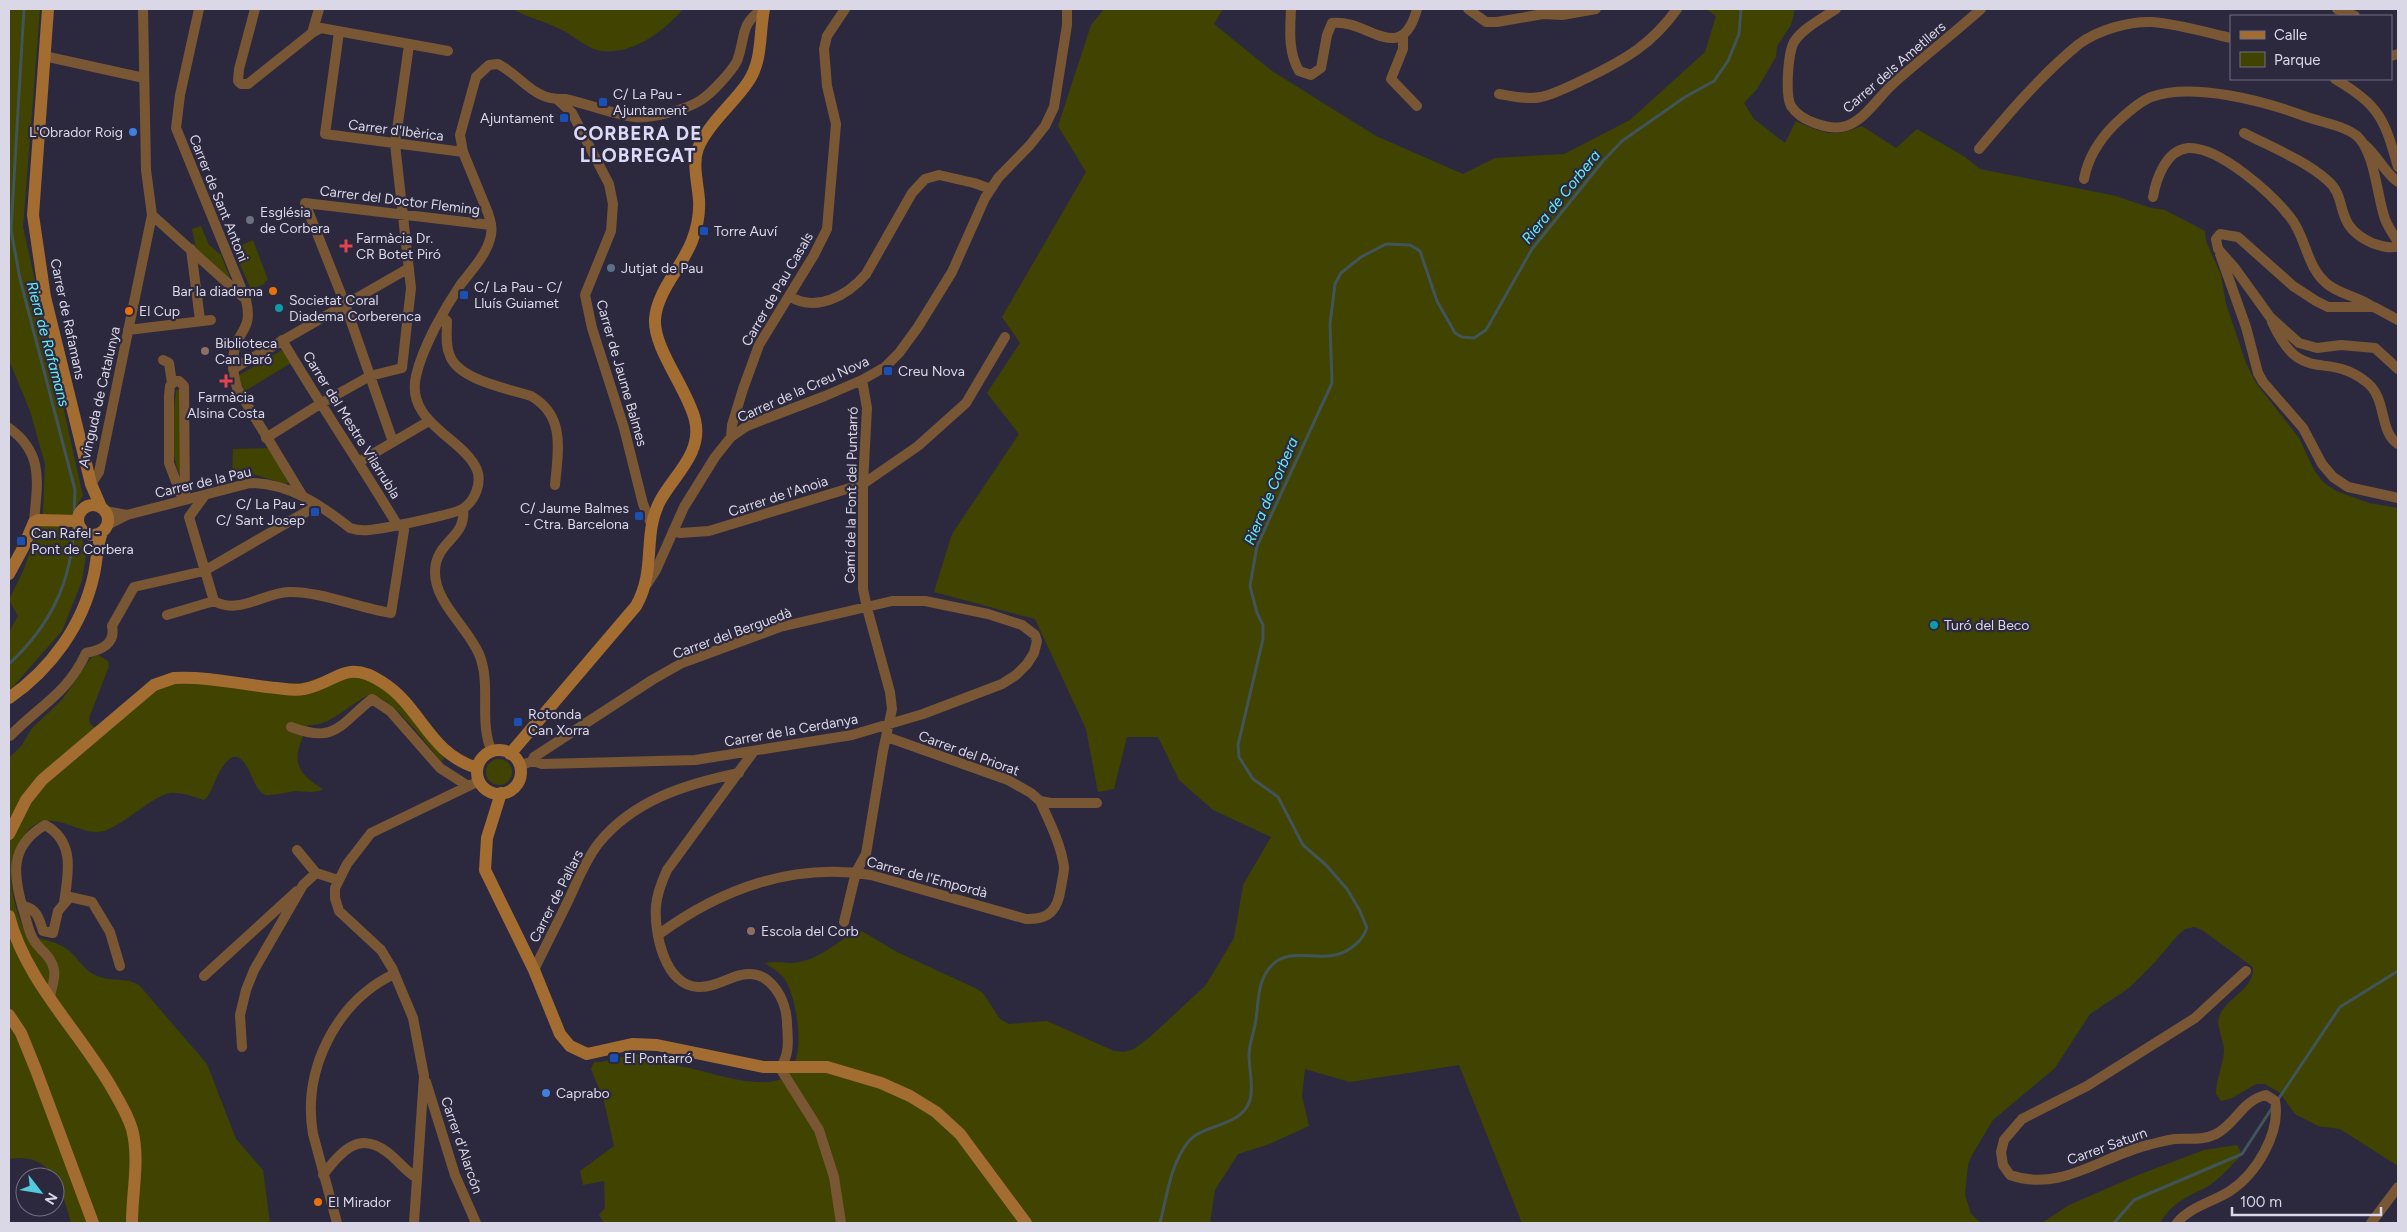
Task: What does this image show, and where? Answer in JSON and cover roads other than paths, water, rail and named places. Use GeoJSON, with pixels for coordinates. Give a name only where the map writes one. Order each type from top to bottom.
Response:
{"type":"FeatureCollection","features":[{"type":"Feature","properties":{"kind":"street","name":"Carrer de Rafamans"},"geometry":{"type":"LineString","coordinates":[[48,9],[33,215],[45,297],[91,484],[108,518],[105,529]]}},
{"type":"Feature","properties":{"kind":"street","name":"Avinguda de Catalunya"},"geometry":{"type":"LineString","coordinates":[[91,484],[99,472],[152,216],[146,170],[143,9]]}},
{"type":"Feature","properties":{"kind":"street","name":"Carrer de Sant Antoni"},"geometry":{"type":"LineString","coordinates":[[199,9],[180,95],[176,128],[246,300],[248,321],[234,352],[233,369],[237,388],[302,495]]}},
{"type":"Feature","properties":{"kind":"street"},"geometry":{"type":"LineString","coordinates":[[255,9],[239,69],[238,81],[241,84],[248,84],[312,33],[321,28],[448,51]]}},
{"type":"Feature","properties":{"kind":"street"},"geometry":{"type":"LineString","coordinates":[[312,33],[319,9]]}},
{"type":"Feature","properties":{"kind":"street"},"geometry":{"type":"LineString","coordinates":[[492,752],[486,736],[483,674],[480,656],[441,596],[435,578],[438,555],[446,542],[461,528],[464,518],[463,509],[472,499],[478,486],[476,470],[468,458],[429,421],[415,392],[416,375],[442,317],[489,243],[491,224],[463,152],[460,135],[474,82],[480,71],[489,65],[498,64],[538,94],[565,99],[637,118],[672,112],[701,100],[720,82],[736,61],[744,30],[750,19],[764,9]]}},
{"type":"Feature","properties":{"kind":"street"},"geometry":{"type":"LineString","coordinates":[[510,754],[628,618],[647,584],[652,526],[660,500],[690,458],[694,445],[696,421],[655,328],[656,310],[660,298],[684,258],[696,230],[698,218],[695,165],[697,150],[722,114],[749,81],[760,54],[764,9]]}},
{"type":"Feature","properties":{"kind":"street","name":"Carrer de Pau Casals"},"geometry":{"type":"LineString","coordinates":[[731,437],[732,425],[758,345],[789,296],[827,228],[836,124],[828,86],[824,49],[831,30],[844,9]]}},
{"type":"Feature","properties":{"kind":"street","name":"Carrer de la Creu Nova"},"geometry":{"type":"LineString","coordinates":[[647,584],[656,570],[700,480],[731,437],[747,426],[789,411],[862,380],[892,360],[931,309],[966,244],[981,206],[991,189],[998,178],[1030,145],[1044,126],[1054,106],[1066,32],[1067,9]]}},
{"type":"Feature","properties":{"kind":"street"},"geometry":{"type":"LineString","coordinates":[[1291,9],[1289,31],[1294,63],[1299,71],[1311,75],[1321,68],[1326,34],[1332,23],[1344,23],[1387,38],[1402,36],[1413,23],[1417,9]]}},
{"type":"Feature","properties":{"kind":"street"},"geometry":{"type":"LineString","coordinates":[[1468,9],[1486,22],[1497,22],[1543,14],[1562,15],[1596,9]]}},
{"type":"Feature","properties":{"kind":"street"},"geometry":{"type":"LineString","coordinates":[[1499,94],[1526,98],[1540,97],[1575,84],[1632,54],[1658,34],[1677,9]]}},
{"type":"Feature","properties":{"kind":"street","name":"Carrer dels Ametllers"},"geometry":{"type":"LineString","coordinates":[[1836,9],[1800,35],[1793,44],[1788,86],[1791,105],[1797,112],[1810,120],[1835,128],[1852,124],[1893,84],[1981,9]]}},
{"type":"Feature","properties":{"kind":"street"},"geometry":{"type":"LineString","coordinates":[[2337,9],[2352,15]]}},
{"type":"Feature","properties":{"kind":"street"},"geometry":{"type":"LineString","coordinates":[[1979,149],[2009,113],[2058,64],[2080,43],[2100,32],[2128,24],[2151,22],[2230,38]]}},
{"type":"Feature","properties":{"kind":"street"},"geometry":{"type":"LineString","coordinates":[[744,30],[761,33]]}},
{"type":"Feature","properties":{"kind":"street","name":"Carrer d'Ibèrica"},"geometry":{"type":"LineString","coordinates":[[339,32],[325,134],[463,152]]}},
{"type":"Feature","properties":{"kind":"street"},"geometry":{"type":"LineString","coordinates":[[1402,36],[1403,49],[1390,79],[1417,106]]}},
{"type":"Feature","properties":{"kind":"street"},"geometry":{"type":"LineString","coordinates":[[402,366],[412,288],[394,144],[410,44]]}},
{"type":"Feature","properties":{"kind":"street"},"geometry":{"type":"LineString","coordinates":[[44,56],[144,78]]}},
{"type":"Feature","properties":{"kind":"street"},"geometry":{"type":"LineString","coordinates":[[2336,80],[2360,94],[2378,112],[2392,142],[2398,168]]}},
{"type":"Feature","properties":{"kind":"street"},"geometry":{"type":"LineString","coordinates":[[2084,179],[2092,152],[2106,133],[2127,112],[2150,97],[2165,94],[2221,94],[2251,99],[2344,130],[2356,136],[2376,155],[2389,174],[2398,182]]}},
{"type":"Feature","properties":{"kind":"street","name":"Carrer de Jaume Balmes"},"geometry":{"type":"LineString","coordinates":[[557,99],[574,116],[609,184],[611,194],[611,231],[585,296],[592,328],[624,428],[643,504],[652,526]]}},
{"type":"Feature","properties":{"kind":"street"},"geometry":{"type":"LineString","coordinates":[[574,116],[581,108],[589,105]]}},
{"type":"Feature","properties":{"kind":"street"},"geometry":{"type":"LineString","coordinates":[[2244,133],[2307,167],[2330,182],[2335,190],[2344,218],[2356,234],[2378,245],[2398,246]]}},
{"type":"Feature","properties":{"kind":"street"},"geometry":{"type":"LineString","coordinates":[[2362,143],[2374,175],[2385,218],[2398,242]]}},
{"type":"Feature","properties":{"kind":"street"},"geometry":{"type":"LineString","coordinates":[[2153,197],[2155,184],[2162,170],[2178,151],[2188,148],[2211,154],[2232,165],[2250,179],[2292,218],[2310,260],[2326,284],[2337,291],[2367,302],[2398,320]]}},
{"type":"Feature","properties":{"kind":"street"},"geometry":{"type":"LineString","coordinates":[[789,296],[803,303],[824,302],[843,294],[859,282],[912,193],[925,179],[939,175],[991,189]]}},
{"type":"Feature","properties":{"kind":"street","name":"Carrer del Doctor Fleming"},"geometry":{"type":"LineString","coordinates":[[345,304],[305,203],[491,224]]}},
{"type":"Feature","properties":{"kind":"street"},"geometry":{"type":"LineString","coordinates":[[152,216],[246,300]]}},
{"type":"Feature","properties":{"kind":"street"},"geometry":{"type":"LineString","coordinates":[[2374,307],[2328,307],[2293,286],[2238,237],[2220,234],[2216,239],[2246,327],[2258,373],[2264,382],[2303,428],[2322,464],[2333,477],[2348,487],[2398,498]]}},
{"type":"Feature","properties":{"kind":"street"},"geometry":{"type":"LineString","coordinates":[[191,249],[200,320]]}},
{"type":"Feature","properties":{"kind":"street"},"geometry":{"type":"LineString","coordinates":[[2218,249],[2234,267],[2270,317],[2279,337],[2295,357],[2304,362],[2354,374],[2374,390],[2380,401],[2388,433],[2398,444]]}},
{"type":"Feature","properties":{"kind":"street"},"geometry":{"type":"LineString","coordinates":[[233,369],[409,268]]}},
{"type":"Feature","properties":{"kind":"street"},"geometry":{"type":"LineString","coordinates":[[345,304],[393,442]]}},
{"type":"Feature","properties":{"kind":"street"},"geometry":{"type":"LineString","coordinates":[[442,317],[447,321],[449,355],[458,369],[476,378],[531,396],[539,400],[551,413],[558,428],[559,439],[555,485]]}},
{"type":"Feature","properties":{"kind":"street"},"geometry":{"type":"LineString","coordinates":[[2270,317],[2299,343],[2317,348],[2341,345],[2375,348],[2398,369]]}},
{"type":"Feature","properties":{"kind":"street"},"geometry":{"type":"LineString","coordinates":[[128,330],[212,320]]}},
{"type":"Feature","properties":{"kind":"street","name":"Carrer de l'Anoia"},"geometry":{"type":"LineString","coordinates":[[673,532],[680,534],[710,531],[863,484],[918,446],[966,403],[1005,337]]}},
{"type":"Feature","properties":{"kind":"street","name":"Carrer del Mestre Vilarrubla"},"geometry":{"type":"LineString","coordinates":[[282,340],[320,404],[402,525]]}},
{"type":"Feature","properties":{"kind":"street"},"geometry":{"type":"LineString","coordinates":[[163,360],[169,363],[172,383],[168,424],[169,463],[184,499]]}},
{"type":"Feature","properties":{"kind":"street"},"geometry":{"type":"LineString","coordinates":[[266,438],[320,404],[370,376],[402,366],[420,364]]}},
{"type":"Feature","properties":{"kind":"street"},"geometry":{"type":"LineString","coordinates":[[402,366],[416,375]]}},
{"type":"Feature","properties":{"kind":"street","name":"Camí de la Font del Puntarró"},"geometry":{"type":"LineString","coordinates":[[844,922],[856,872],[866,854],[892,709],[890,692],[866,608],[863,588],[863,484],[867,408],[862,380]]}},
{"type":"Feature","properties":{"kind":"street"},"geometry":{"type":"LineString","coordinates":[[172,383],[179,382],[184,386],[184,499]]}},
{"type":"Feature","properties":{"kind":"street"},"geometry":{"type":"LineString","coordinates":[[359,462],[429,421]]}},
{"type":"Feature","properties":{"kind":"street"},"geometry":{"type":"LineString","coordinates":[[9,428],[22,439],[34,457],[38,473],[40,521],[9,574]]}},
{"type":"Feature","properties":{"kind":"street","name":"Carrer de la Pau"},"geometry":{"type":"LineString","coordinates":[[105,529],[127,515],[184,499],[258,483],[302,495],[350,528],[358,530],[402,525],[463,509]]}},
{"type":"Feature","properties":{"kind":"street","name":"Carrer de Rafamans"},"geometry":{"type":"LineString","coordinates":[[84,520],[91,484]]}},
{"type":"Feature","properties":{"kind":"street"},"geometry":{"type":"LineString","coordinates":[[205,495],[189,517],[214,601],[221,605],[232,606],[289,592],[391,613],[402,525]]}},
{"type":"Feature","properties":{"kind":"street"},"geometry":{"type":"LineString","coordinates":[[642,495],[652,500],[660,500]]}},
{"type":"Feature","properties":{"kind":"street"},"geometry":{"type":"LineString","coordinates":[[84,520],[95,505],[103,509]]}},
{"type":"Feature","properties":{"kind":"street"},"geometry":{"type":"LineString","coordinates":[[10,736],[65,687],[76,674],[86,653],[101,650],[110,641],[113,632],[112,626],[134,587],[204,571],[318,505]]}},
{"type":"Feature","properties":{"kind":"street","name":"Carrer de la Pau"},"geometry":{"type":"LineString","coordinates":[[103,509],[127,515]]}},
{"type":"Feature","properties":{"kind":"street"},"geometry":{"type":"LineString","coordinates":[[9,698],[38,676],[68,637],[88,593],[94,573],[97,550],[105,529],[84,520],[40,521]]}},
{"type":"Feature","properties":{"kind":"street"},"geometry":{"type":"LineString","coordinates":[[84,520],[97,550]]}},
{"type":"Feature","properties":{"kind":"street"},"geometry":{"type":"LineString","coordinates":[[167,615],[214,601]]}},
{"type":"Feature","properties":{"kind":"street","name":"Carrer del Berguedà"},"geometry":{"type":"LineString","coordinates":[[534,761],[652,680],[682,663],[780,627],[892,601],[925,601],[963,608],[1022,624],[1035,635],[1036,641]]}},
{"type":"Feature","properties":{"kind":"street","name":"Carrer de la Cerdanya"},"geometry":{"type":"LineString","coordinates":[[534,761],[695,760],[852,735],[890,725],[1002,684],[1016,675],[1027,664],[1034,653],[1036,641]]}},
{"type":"Feature","properties":{"kind":"street"},"geometry":{"type":"LineString","coordinates":[[9,834],[26,800],[42,780],[154,685],[174,678],[303,690],[343,673],[359,672],[384,683],[401,698],[438,745],[453,758],[477,768]]}},
{"type":"Feature","properties":{"kind":"street"},"geometry":{"type":"LineString","coordinates":[[291,727],[308,734],[322,735],[335,731],[372,699],[390,711],[440,768],[473,784],[488,791],[501,794],[512,789],[534,761],[498,751],[492,752],[482,758],[473,784]]}},
{"type":"Feature","properties":{"kind":"street","name":"Carrer del Priorat"},"geometry":{"type":"LineString","coordinates":[[887,737],[1008,780],[1040,800],[1051,803],[1097,803]]}},
{"type":"Feature","properties":{"kind":"street"},"geometry":{"type":"LineString","coordinates":[[754,751],[667,870],[656,905],[658,935],[668,965],[678,979],[686,985],[706,986],[742,975],[756,975],[774,986],[780,993],[787,1020],[787,1054],[780,1068]]}},
{"type":"Feature","properties":{"kind":"street","name":"Carrer de Pallars"},"geometry":{"type":"LineString","coordinates":[[534,970],[586,862],[598,844],[616,824],[643,804],[671,792],[694,783],[739,773]]}},
{"type":"Feature","properties":{"kind":"street"},"geometry":{"type":"LineString","coordinates":[[414,1223],[424,1076],[412,1018],[394,974],[376,943],[339,912],[334,894],[338,880],[355,851],[371,833],[473,784]]}},
{"type":"Feature","properties":{"kind":"street"},"geometry":{"type":"LineString","coordinates":[[501,794],[486,838],[485,870],[534,970],[560,1034],[570,1046],[582,1053],[594,1054],[624,1046],[647,1044],[763,1067],[827,1067],[881,1083],[910,1096],[936,1112],[960,1134],[1026,1223]]}},
{"type":"Feature","properties":{"kind":"street","name":"Carrer de l'Empordà"},"geometry":{"type":"LineString","coordinates":[[658,935],[706,906],[762,881],[780,876],[810,872],[856,872],[1026,919],[1039,920],[1047,916],[1059,901],[1064,868],[1056,838],[1040,800]]}},
{"type":"Feature","properties":{"kind":"street"},"geometry":{"type":"LineString","coordinates":[[50,997],[55,972],[51,960],[34,941],[15,877],[17,858],[24,844],[45,825],[56,831],[66,848],[68,860],[64,903]]}},
{"type":"Feature","properties":{"kind":"street"},"geometry":{"type":"LineString","coordinates":[[297,850],[316,873],[338,880]]}},
{"type":"Feature","properties":{"kind":"street"},"geometry":{"type":"LineString","coordinates":[[242,1047],[240,1015],[246,990],[254,970],[300,890],[316,873]]}},
{"type":"Feature","properties":{"kind":"street"},"geometry":{"type":"LineString","coordinates":[[204,976],[294,892],[300,890]]}},
{"type":"Feature","properties":{"kind":"street"},"geometry":{"type":"LineString","coordinates":[[23,906],[31,908],[37,913],[43,931],[53,934],[58,911],[70,897],[92,902],[110,932],[120,966]]}},
{"type":"Feature","properties":{"kind":"street"},"geometry":{"type":"LineString","coordinates":[[9,916],[17,940],[50,997],[98,1065],[126,1112],[132,1128],[135,1146],[136,1170],[132,1223]]}},
{"type":"Feature","properties":{"kind":"street","name":"Carrer Saturn"},"geometry":{"type":"LineString","coordinates":[[2177,1223],[2190,1211],[2229,1192],[2242,1182],[2261,1157],[2271,1137],[2277,1112],[2275,1101],[2266,1095],[2253,1098],[2228,1124],[2217,1133],[2204,1139],[2174,1140],[2146,1145],[2079,1173],[2040,1181],[2010,1175],[2003,1165],[2001,1152],[2004,1140],[2022,1119],[2087,1086],[2196,1018],[2246,971]]}},
{"type":"Feature","properties":{"kind":"street"},"geometry":{"type":"LineString","coordinates":[[337,1223],[313,1134],[310,1105],[311,1091],[322,1052],[330,1035],[348,1010],[376,984],[394,974]]}},
{"type":"Feature","properties":{"kind":"street"},"geometry":{"type":"LineString","coordinates":[[9,1015],[20,1034],[36,1070],[93,1223]]}},
{"type":"Feature","properties":{"kind":"street"},"geometry":{"type":"LineString","coordinates":[[780,1068],[819,1130],[834,1176],[841,1223]]}},
{"type":"Feature","properties":{"kind":"street","name":"Carrer d'Alarcón"},"geometry":{"type":"LineString","coordinates":[[424,1076],[455,1175],[476,1223]]}},
{"type":"Feature","properties":{"kind":"street"},"geometry":{"type":"LineString","coordinates":[[323,1175],[345,1150],[358,1143],[370,1142],[388,1152],[417,1178]]}},
{"type":"Feature","properties":{"kind":"street"},"geometry":{"type":"LineString","coordinates":[[2370,1223],[2398,1187]]}},
{"type":"Feature","properties":{"kind":"waterway","name":"Riera de Rafamans"},"geometry":{"type":"LineString","coordinates":[[24,9],[11,230],[20,279],[75,490],[74,517]]}},
{"type":"Feature","properties":{"kind":"waterway","name":"Riera de Corbera"},"geometry":{"type":"LineString","coordinates":[[1160,1223],[1173,1170],[1189,1141],[1195,1135],[1239,1115],[1246,1109],[1250,1100],[1252,1089],[1249,1055],[1259,994],[1267,971],[1280,959],[1290,956],[1331,956],[1341,953],[1359,942],[1367,928],[1360,911],[1347,889],[1326,865],[1303,845],[1278,797],[1253,779],[1239,757],[1238,745],[1263,639],[1263,625],[1257,613],[1250,586],[1257,546],[1332,383],[1330,324],[1335,284],[1341,273],[1361,257],[1386,244],[1410,245],[1420,251],[1437,301],[1455,333],[1462,337],[1474,338],[1486,330],[1532,249],[1603,161],[1622,141],[1685,97],[1714,81],[1728,61],[1739,34],[1741,9]]}},
{"type":"Feature","properties":{"kind":"waterway","name":"Riera de Rafamans"},"geometry":{"type":"LineString","coordinates":[[9,664],[37,634],[56,601],[64,583],[69,564],[74,524]]}},
{"type":"Feature","properties":{"kind":"waterway"},"geometry":{"type":"LineString","coordinates":[[2277,1101],[2340,1007],[2398,971]]}},
{"type":"Feature","properties":{"kind":"waterway"},"geometry":{"type":"LineString","coordinates":[[2114,1223],[2134,1200],[2242,1154],[2272,1108]]}},
{"type":"Feature","properties":{"kind":"place","name":"C/ La Pau - Ajuntament"},"geometry":{"type":"Point","coordinates":[603,102]}},
{"type":"Feature","properties":{"kind":"place","name":"Ajuntament"},"geometry":{"type":"Point","coordinates":[564,118]}},
{"type":"Feature","properties":{"kind":"place","name":"L'Obrador Roig"},"geometry":{"type":"Point","coordinates":[133,132]}},
{"type":"Feature","properties":{"kind":"place","name":"Església de Corbera"},"geometry":{"type":"Point","coordinates":[250,220]}},
{"type":"Feature","properties":{"kind":"place","name":"Torre Auví"},"geometry":{"type":"Point","coordinates":[704,231]}},
{"type":"Feature","properties":{"kind":"place","name":"Farmàcia Dr. CR Botet Piró"},"geometry":{"type":"Point","coordinates":[346,246]}},
{"type":"Feature","properties":{"kind":"place","name":"Jutjat de Pau"},"geometry":{"type":"Point","coordinates":[611,268]}},
{"type":"Feature","properties":{"kind":"place","name":"Bar la diadema"},"geometry":{"type":"Point","coordinates":[273,291]}},
{"type":"Feature","properties":{"kind":"place","name":"C/ La Pau - C/ Lluís Guiamet"},"geometry":{"type":"Point","coordinates":[464,295]}},
{"type":"Feature","properties":{"kind":"place","name":"Societat Coral Diadema Corberenca"},"geometry":{"type":"Point","coordinates":[279,308]}},
{"type":"Feature","properties":{"kind":"place","name":"El Cup"},"geometry":{"type":"Point","coordinates":[129,311]}},
{"type":"Feature","properties":{"kind":"place","name":"Biblioteca Can Baró"},"geometry":{"type":"Point","coordinates":[205,351]}},
{"type":"Feature","properties":{"kind":"place","name":"Creu Nova"},"geometry":{"type":"Point","coordinates":[888,371]}},
{"type":"Feature","properties":{"kind":"place","name":"Farmàcia Alsina Costa"},"geometry":{"type":"Point","coordinates":[226,381]}},
{"type":"Feature","properties":{"kind":"place","name":"C/ La Pau - C/ Sant Josep"},"geometry":{"type":"Point","coordinates":[315,512]}},
{"type":"Feature","properties":{"kind":"place","name":"C/ Jaume Balmes - Ctra. Barcelona"},"geometry":{"type":"Point","coordinates":[639,516]}},
{"type":"Feature","properties":{"kind":"place","name":"Can Rafel - Pont de Corbera"},"geometry":{"type":"Point","coordinates":[21,541]}},
{"type":"Feature","properties":{"kind":"place","name":"Turó del Beco"},"geometry":{"type":"Point","coordinates":[1934,625]}},
{"type":"Feature","properties":{"kind":"place","name":"Rotonda Can Xorra"},"geometry":{"type":"Point","coordinates":[518,722]}},
{"type":"Feature","properties":{"kind":"place","name":"Escola del Corb"},"geometry":{"type":"Point","coordinates":[751,931]}},
{"type":"Feature","properties":{"kind":"place","name":"El Pontarró"},"geometry":{"type":"Point","coordinates":[614,1058]}},
{"type":"Feature","properties":{"kind":"place","name":"Caprabo"},"geometry":{"type":"Point","coordinates":[546,1093]}},
{"type":"Feature","properties":{"kind":"place","name":"El Mirador"},"geometry":{"type":"Point","coordinates":[318,1202]}},
{"type":"Feature","properties":{"kind":"district","name":"CORBERA DE LLOBREGAT"},"geometry":{"type":"Point","coordinates":[638,144]}}]}
